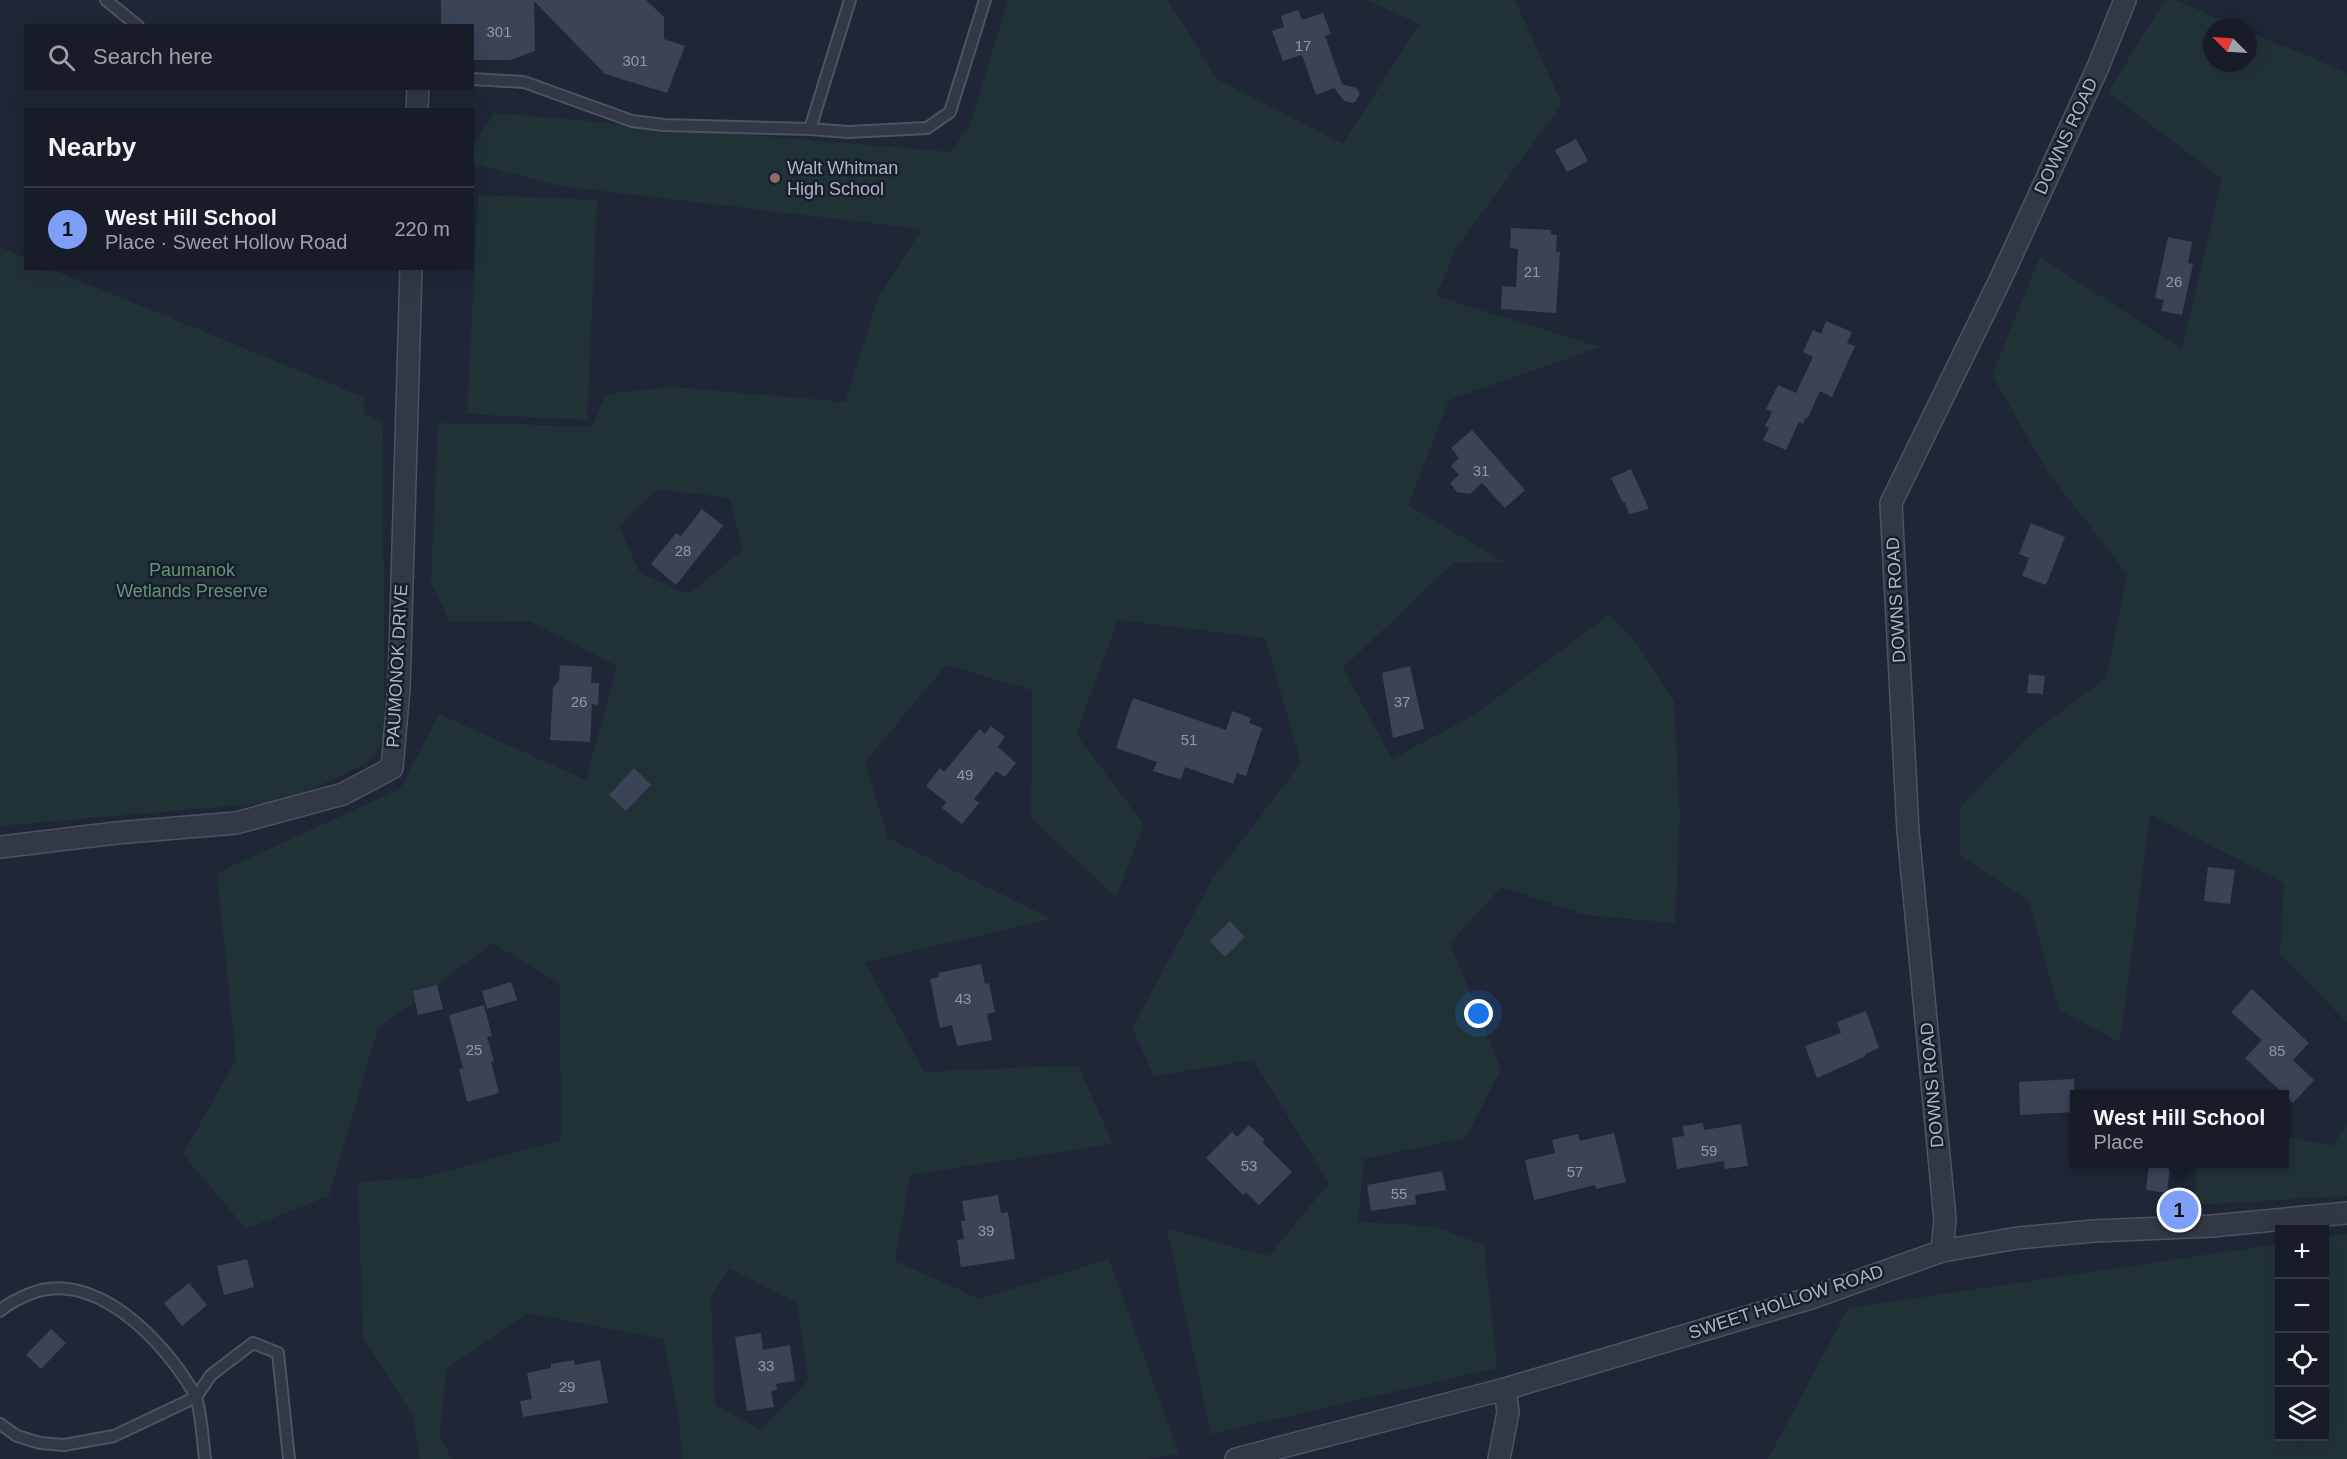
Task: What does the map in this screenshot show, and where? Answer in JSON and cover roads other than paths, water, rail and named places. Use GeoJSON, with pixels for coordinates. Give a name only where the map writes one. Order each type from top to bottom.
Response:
{"type":"FeatureCollection","features":[{"type":"Feature","properties":{"kind":"street","name":"DOWNS ROAD"},"geometry":{"type":"LineString","coordinates":[[1942,1251],[1945,1219],[1908,831],[1891,503],[2002,276],[2098,66],[2125,0]]}},
{"type":"Feature","properties":{"kind":"street"},"geometry":{"type":"LineString","coordinates":[[417,108],[418,90]]}},
{"type":"Feature","properties":{"kind":"street","name":"PAUMONOK DRIVE"},"geometry":{"type":"LineString","coordinates":[[0,847],[236,823],[344,794],[392,768],[399,688],[411,270]]}},
{"type":"Feature","properties":{"kind":"street","name":"SWEET HOLLOW ROAD"},"geometry":{"type":"LineString","coordinates":[[1236,1459],[1505,1389],[1812,1298],[1942,1251],[2018,1238],[2094,1231],[2212,1226],[2347,1213]]}},
{"type":"Feature","properties":{"kind":"street"},"geometry":{"type":"LineString","coordinates":[[1499,1459],[1509,1412],[1505,1389]]}},
{"type":"Feature","properties":{"kind":"lane"},"geometry":{"type":"LineString","coordinates":[[106,0],[136,24]]}},
{"type":"Feature","properties":{"kind":"lane"},"geometry":{"type":"LineString","coordinates":[[810,129],[850,0]]}},
{"type":"Feature","properties":{"kind":"lane"},"geometry":{"type":"LineString","coordinates":[[474,79],[524,82],[632,121],[664,125],[848,132],[927,128],[950,112],[985,0]]}},
{"type":"Feature","properties":{"kind":"lane"},"geometry":{"type":"LineString","coordinates":[[0,1311],[35,1291],[59,1288],[84,1292],[114,1306],[140,1325],[165,1352],[196,1398],[206,1459]]}},
{"type":"Feature","properties":{"kind":"lane"},"geometry":{"type":"LineString","coordinates":[[0,1424],[17,1436],[40,1443],[64,1445],[87,1443],[114,1436],[196,1398],[211,1375],[254,1343],[278,1353],[289,1459]]}},
{"type":"Feature","properties":{"kind":"place","name":"Walt Whitman High School"},"geometry":{"type":"Point","coordinates":[775,178]}},
{"type":"Feature","properties":{"kind":"place","name":"West Hill School"},"geometry":{"type":"Point","coordinates":[2179,1210]}},
{"type":"Feature","properties":{"kind":"park label","name":"Paumanok Wetlands Preserve"},"geometry":{"type":"Point","coordinates":[192,580]}}]}
